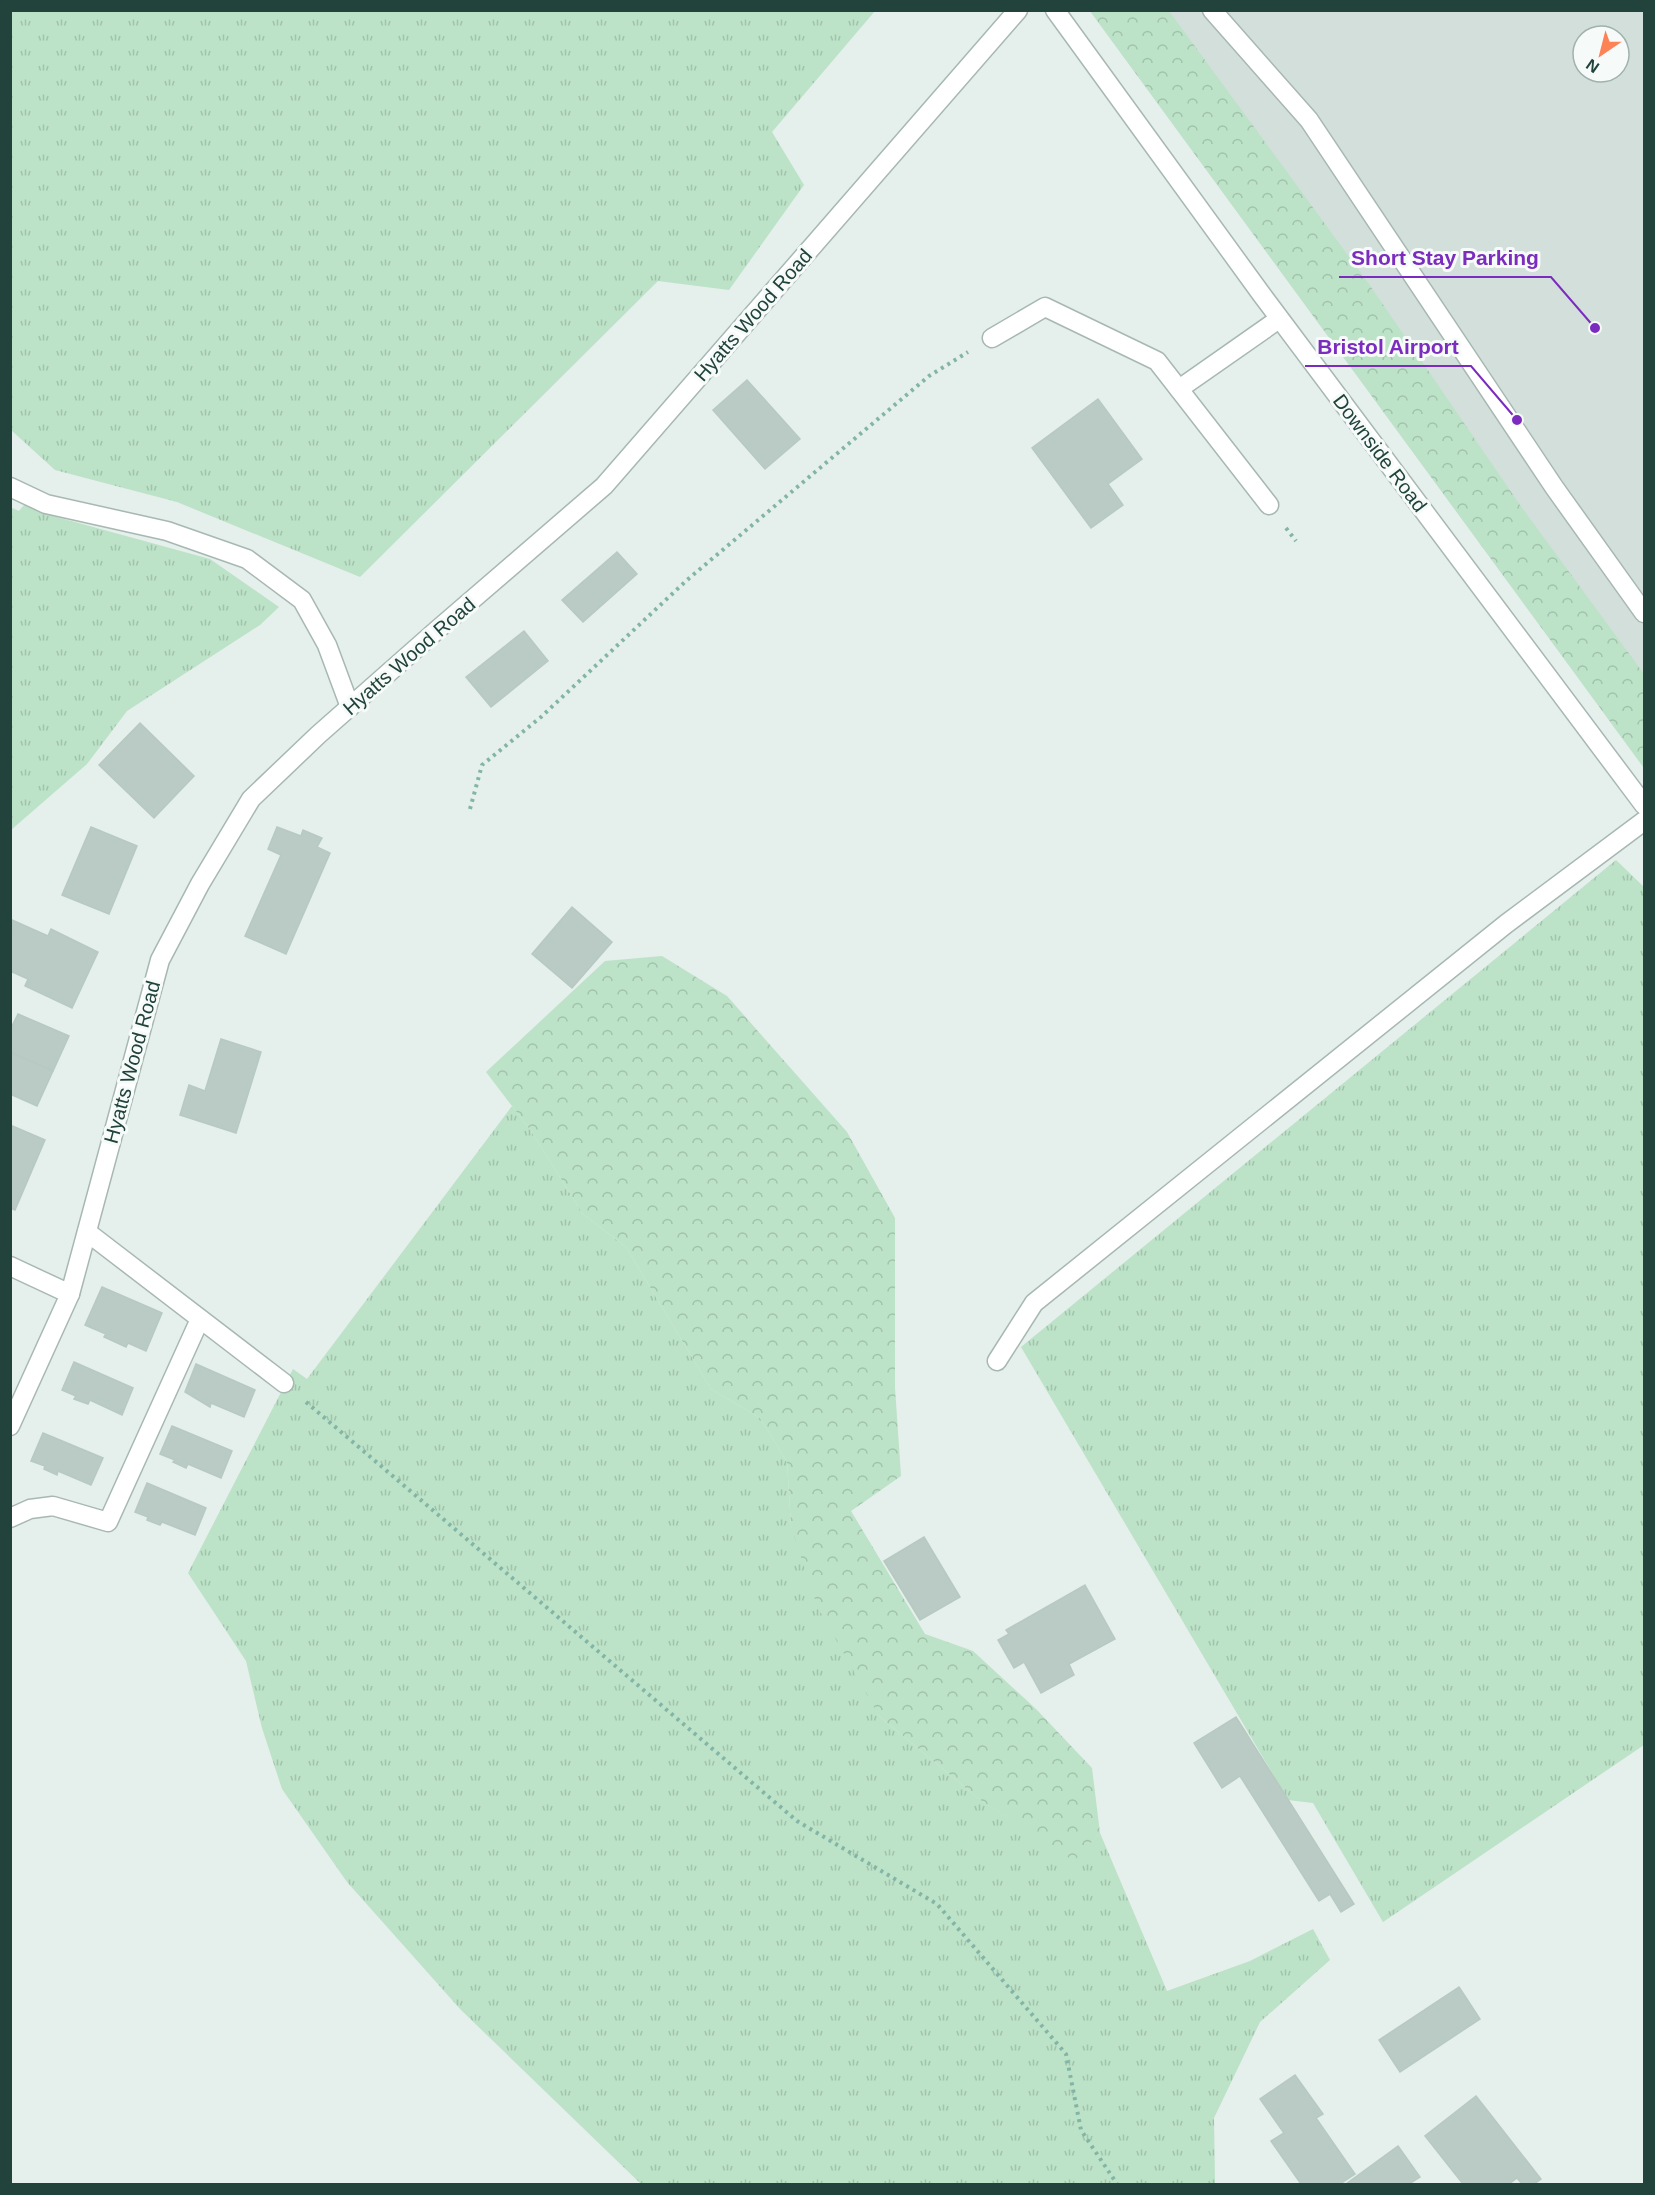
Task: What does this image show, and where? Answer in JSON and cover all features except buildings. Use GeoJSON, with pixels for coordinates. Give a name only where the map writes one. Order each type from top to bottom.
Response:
{"type":"FeatureCollection","features":[{"type":"Feature","properties":{"kind":"street","name":"Hyatts Wood Road"},"geometry":{"type":"LineString","coordinates":[[10,1426],[70,1294],[160,960],[200,884],[251,799],[350,707],[604,486],[1018,10]]}},
{"type":"Feature","properties":{"kind":"street","name":"Downside Road"},"geometry":{"type":"LineString","coordinates":[[1055,10],[1280,318],[1644,805]]}},
{"type":"Feature","properties":{"kind":"street"},"geometry":{"type":"LineString","coordinates":[[1212,10],[1309,120],[1554,487],[1644,613]]}},
{"type":"Feature","properties":{"kind":"street"},"geometry":{"type":"LineString","coordinates":[[992,338],[1045,307],[1157,361],[1269,505]]}},
{"type":"Feature","properties":{"kind":"street"},"geometry":{"type":"LineString","coordinates":[[1179,389],[1280,318]]}},
{"type":"Feature","properties":{"kind":"street"},"geometry":{"type":"LineString","coordinates":[[10,487],[46,504],[167,531],[247,559],[303,600],[327,645],[350,707]]}},
{"type":"Feature","properties":{"kind":"street"},"geometry":{"type":"LineString","coordinates":[[997,1361],[1034,1303],[1506,924],[1644,821]]}},
{"type":"Feature","properties":{"kind":"street"},"geometry":{"type":"LineString","coordinates":[[87,1232],[284,1383]]}},
{"type":"Feature","properties":{"kind":"street"},"geometry":{"type":"LineString","coordinates":[[10,1266],[70,1294]]}},
{"type":"Feature","properties":{"kind":"street"},"geometry":{"type":"LineString","coordinates":[[10,1518],[30,1509],[53,1506],[108,1522],[200,1319]]}},
{"type":"Feature","properties":{"kind":"path"},"geometry":{"type":"LineString","coordinates":[[470,809],[482,765],[541,717],[687,580],[929,376],[992,338]]}},
{"type":"Feature","properties":{"kind":"path"},"geometry":{"type":"LineString","coordinates":[[284,1383],[797,1821],[937,1904],[1066,2054],[1081,2130],[1117,2184]]}},
{"type":"Feature","properties":{"kind":"shaded area"},"geometry":{"type":"Polygon","coordinates":[[[1090,11],[1644,11],[1644,768],[1090,11]]]}},
{"type":"Feature","properties":{"kind":"green space"},"geometry":{"type":"Polygon","coordinates":[[[11,10],[875,11],[772,132],[804,185],[729,290],[658,281],[360,577],[177,502],[55,470],[11,430],[11,10]]]}},
{"type":"Feature","properties":{"kind":"green space"},"geometry":{"type":"Polygon","coordinates":[[[1090,11],[1169,11],[1369,284],[1520,505],[1644,674],[1644,768],[1090,11]]]}},
{"type":"Feature","properties":{"kind":"green space"},"geometry":{"type":"Polygon","coordinates":[[[24,505],[53,516],[210,559],[279,607],[260,625],[127,711],[87,764],[11,830],[10,507],[19,511],[24,505]]]}},
{"type":"Feature","properties":{"kind":"green space"},"geometry":{"type":"Polygon","coordinates":[[[1616,860],[1644,887],[1644,1745],[1383,1922],[1313,1803],[1288,1800],[1021,1347],[1616,860]]]}},
{"type":"Feature","properties":{"kind":"green space"},"geometry":{"type":"Polygon","coordinates":[[[662,956],[727,996],[847,1132],[895,1218],[895,1388],[901,1476],[851,1511],[925,1634],[973,1651],[1036,1709],[1092,1768],[1100,1833],[1074,1861],[979,1799],[879,1716],[817,1606],[791,1526],[787,1462],[760,1418],[711,1389],[626,1247],[583,1214],[531,1131],[486,1072],[605,961],[662,956]]]}},
{"type":"Feature","properties":{"kind":"green space"},"geometry":{"type":"Polygon","coordinates":[[[512,1106],[531,1131],[583,1214],[626,1247],[711,1389],[760,1418],[787,1462],[791,1526],[879,1716],[979,1799],[1074,1860],[1100,1833],[1167,1991],[1250,1961],[1313,1929],[1330,1960],[1260,2022],[1214,2118],[1215,2184],[641,2184],[461,2010],[347,1882],[282,1789],[262,1728],[246,1661],[188,1573],[293,1369],[307,1379],[512,1106]]]}},
{"type":"Feature","properties":{"kind":"place","name":"Short Stay Parking"},"geometry":{"type":"Point","coordinates":[1595,328]}},
{"type":"Feature","properties":{"kind":"place","name":"Bristol Airport"},"geometry":{"type":"Point","coordinates":[1517,420]}}]}
